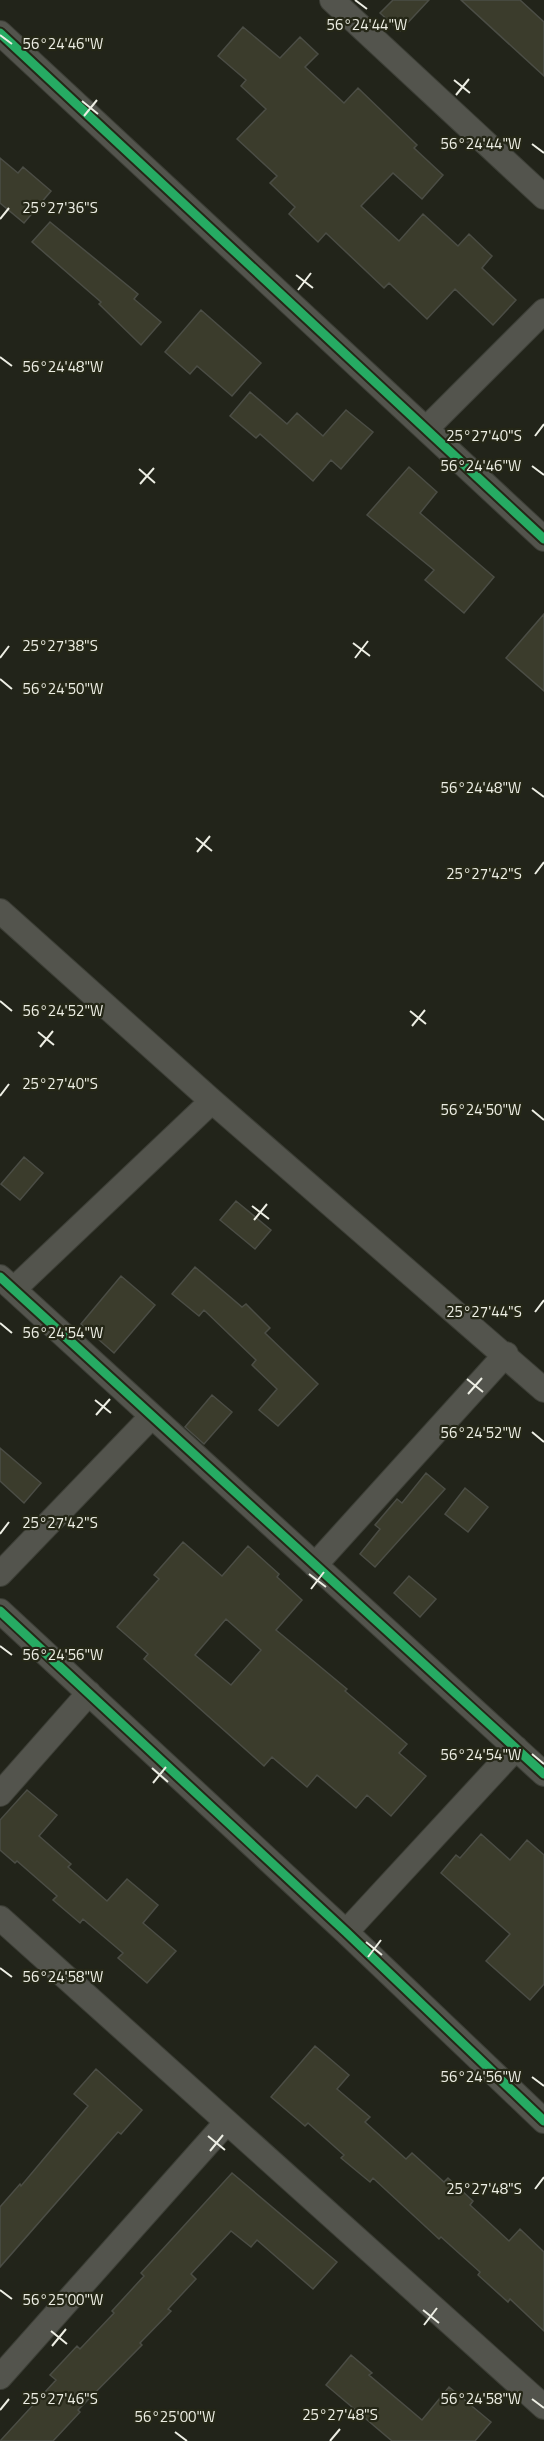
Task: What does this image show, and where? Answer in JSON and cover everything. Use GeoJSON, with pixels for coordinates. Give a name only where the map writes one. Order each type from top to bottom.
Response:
{"type":"FeatureCollection","features":[{"type":"Feature","properties":{"kind":"street"},"geometry":{"type":"LineString","coordinates":[[332,0],[544,197]]}},
{"type":"Feature","properties":{"kind":"street"},"geometry":{"type":"LineString","coordinates":[[0,33],[544,539]]}},
{"type":"Feature","properties":{"kind":"street"},"geometry":{"type":"LineString","coordinates":[[426,429],[544,311]]}},
{"type":"Feature","properties":{"kind":"street"},"geometry":{"type":"LineString","coordinates":[[0,911],[212,1101],[506,1354],[544,1390]]}},
{"type":"Feature","properties":{"kind":"street"},"geometry":{"type":"LineString","coordinates":[[212,1101],[7,1283],[544,1774]]}},
{"type":"Feature","properties":{"kind":"street"},"geometry":{"type":"LineString","coordinates":[[315,1565],[506,1354]]}},
{"type":"Feature","properties":{"kind":"street"},"geometry":{"type":"LineString","coordinates":[[0,1574],[152,1416]]}},
{"type":"Feature","properties":{"kind":"street"},"geometry":{"type":"LineString","coordinates":[[0,1611],[346,1932],[544,2121]]}},
{"type":"Feature","properties":{"kind":"street"},"geometry":{"type":"LineString","coordinates":[[0,1794],[88,1693]]}},
{"type":"Feature","properties":{"kind":"street"},"geometry":{"type":"LineString","coordinates":[[346,1932],[516,1748]]}},
{"type":"Feature","properties":{"kind":"street"},"geometry":{"type":"LineString","coordinates":[[0,1918],[544,2407]]}},
{"type":"Feature","properties":{"kind":"street"},"geometry":{"type":"LineString","coordinates":[[0,2377],[226,2123]]}},
{"type":"Feature","properties":{"kind":"building"},"geometry":{"type":"Polygon","coordinates":[[[393,0],[429,0],[400,31],[380,13],[393,0]]]}},
{"type":"Feature","properties":{"kind":"building"},"geometry":{"type":"Polygon","coordinates":[[[461,0],[520,0],[544,22],[544,76],[461,0]]]}},
{"type":"Feature","properties":{"kind":"building"},"geometry":{"type":"Polygon","coordinates":[[[243,27],[280,58],[300,37],[318,54],[305,67],[344,103],[358,88],[417,145],[414,148],[443,175],[422,199],[393,173],[361,206],[399,241],[423,214],[458,246],[469,234],[492,256],[482,268],[516,300],[493,325],[455,289],[427,319],[389,283],[384,288],[326,233],[318,242],[289,214],[295,207],[270,183],[277,176],[237,139],[266,109],[241,86],[246,80],[218,56],[243,27]]]}},
{"type":"Feature","properties":{"kind":"building"},"geometry":{"type":"Polygon","coordinates":[[[0,158],[18,173],[23,167],[51,191],[24,223],[0,203],[0,158]]]}},
{"type":"Feature","properties":{"kind":"building"},"geometry":{"type":"Polygon","coordinates":[[[50,222],[138,294],[134,299],[161,322],[141,345],[99,304],[101,302],[32,242],[50,222]]]}},
{"type":"Feature","properties":{"kind":"building"},"geometry":{"type":"Polygon","coordinates":[[[201,310],[261,363],[232,396],[197,366],[190,374],[165,352],[201,310]]]}},
{"type":"Feature","properties":{"kind":"building"},"geometry":{"type":"Polygon","coordinates":[[[250,392],[287,424],[297,413],[323,436],[346,410],[373,432],[341,469],[331,460],[313,481],[260,434],[256,438],[230,416],[250,392]]]}},
{"type":"Feature","properties":{"kind":"building"},"geometry":{"type":"Polygon","coordinates":[[[409,467],[437,492],[420,513],[494,577],[464,613],[425,580],[434,570],[367,515],[409,467]]]}},
{"type":"Feature","properties":{"kind":"building"},"geometry":{"type":"Polygon","coordinates":[[[544,614],[544,691],[506,658],[544,614]]]}},
{"type":"Feature","properties":{"kind":"building"},"geometry":{"type":"Polygon","coordinates":[[[24,1157],[43,1173],[20,1200],[1,1184],[24,1157]]]}},
{"type":"Feature","properties":{"kind":"building"},"geometry":{"type":"Polygon","coordinates":[[[236,1201],[271,1230],[255,1249],[220,1220],[236,1201]]]}},
{"type":"Feature","properties":{"kind":"building"},"geometry":{"type":"Polygon","coordinates":[[[195,1267],[242,1307],[246,1304],[270,1328],[265,1333],[318,1384],[278,1426],[259,1410],[277,1389],[252,1365],[256,1360],[204,1310],[199,1316],[172,1294],[195,1267]]]}},
{"type":"Feature","properties":{"kind":"building"},"geometry":{"type":"Polygon","coordinates":[[[121,1276],[155,1305],[114,1353],[81,1324],[121,1276]]]}},
{"type":"Feature","properties":{"kind":"building"},"geometry":{"type":"Polygon","coordinates":[[[212,1395],[232,1412],[204,1444],[185,1427],[212,1395]]]}},
{"type":"Feature","properties":{"kind":"building"},"geometry":{"type":"Polygon","coordinates":[[[0,1448],[41,1483],[24,1503],[0,1481],[0,1448]]]}},
{"type":"Feature","properties":{"kind":"building"},"geometry":{"type":"Polygon","coordinates":[[[426,1473],[445,1489],[375,1567],[360,1554],[380,1529],[375,1525],[397,1499],[402,1503],[426,1473]]]}},
{"type":"Feature","properties":{"kind":"building"},"geometry":{"type":"Polygon","coordinates":[[[465,1488],[488,1507],[468,1532],[445,1514],[465,1488]]]}},
{"type":"Feature","properties":{"kind":"building"},"geometry":{"type":"Polygon","coordinates":[[[183,1542],[222,1576],[248,1546],[279,1574],[277,1577],[302,1600],[276,1630],[347,1689],[345,1691],[407,1744],[399,1753],[426,1776],[391,1816],[367,1795],[356,1808],[317,1775],[307,1787],[272,1757],[264,1766],[144,1659],[148,1654],[117,1627],[159,1579],[154,1575],[183,1542]],[[226,1619],[195,1655],[231,1685],[261,1650],[226,1619]]]}},
{"type":"Feature","properties":{"kind":"building"},"geometry":{"type":"Polygon","coordinates":[[[409,1576],[436,1599],[420,1617],[394,1593],[409,1576]]]}},
{"type":"Feature","properties":{"kind":"building"},"geometry":{"type":"Polygon","coordinates":[[[27,1790],[57,1815],[39,1836],[71,1864],[68,1867],[107,1901],[127,1879],[158,1905],[143,1923],[176,1951],[147,1983],[118,1958],[123,1953],[83,1919],[80,1923],[53,1900],[57,1896],[17,1861],[15,1863],[0,1850],[0,1820],[27,1790]]]}},
{"type":"Feature","properties":{"kind":"building"},"geometry":{"type":"Polygon","coordinates":[[[481,1834],[510,1860],[527,1840],[544,1855],[544,1984],[530,2000],[486,1961],[510,1934],[441,1873],[456,1855],[460,1858],[481,1834]]]}},
{"type":"Feature","properties":{"kind":"building"},"geometry":{"type":"Polygon","coordinates":[[[315,2046],[349,2075],[337,2089],[370,2117],[365,2122],[406,2159],[412,2153],[444,2182],[448,2178],[473,2201],[470,2205],[509,2241],[520,2229],[544,2252],[544,2331],[510,2299],[508,2302],[478,2275],[480,2272],[441,2237],[439,2239],[373,2178],[370,2182],[341,2158],[344,2155],[308,2123],[305,2126],[271,2097],[315,2046]]]}},
{"type":"Feature","properties":{"kind":"building"},"geometry":{"type":"Polygon","coordinates":[[[96,2069],[142,2110],[121,2134],[118,2132],[0,2267],[0,2207],[20,2184],[21,2186],[88,2106],[74,2094],[96,2069]]]}},
{"type":"Feature","properties":{"kind":"building"},"geometry":{"type":"Polygon","coordinates":[[[232,2173],[337,2262],[313,2289],[257,2240],[251,2247],[231,2231],[191,2274],[196,2279],[168,2309],[171,2311],[140,2343],[142,2345],[78,2410],[80,2412],[53,2441],[0,2441],[56,2380],[50,2375],[77,2346],[80,2349],[114,2313],[112,2311],[144,2276],[141,2273],[232,2173]]]}},
{"type":"Feature","properties":{"kind":"building"},"geometry":{"type":"Polygon","coordinates":[[[351,2355],[372,2373],[369,2375],[422,2420],[449,2387],[491,2422],[475,2441],[392,2441],[326,2385],[351,2355]]]}},
{"type":"Feature","properties":{"kind":"cycle path"},"geometry":{"type":"LineString","coordinates":[[0,33],[544,539]]}},
{"type":"Feature","properties":{"kind":"cycle path"},"geometry":{"type":"LineString","coordinates":[[0,1277],[544,1774]]}},
{"type":"Feature","properties":{"kind":"cycle path"},"geometry":{"type":"LineString","coordinates":[[0,1611],[346,1932],[544,2121]]}}]}
